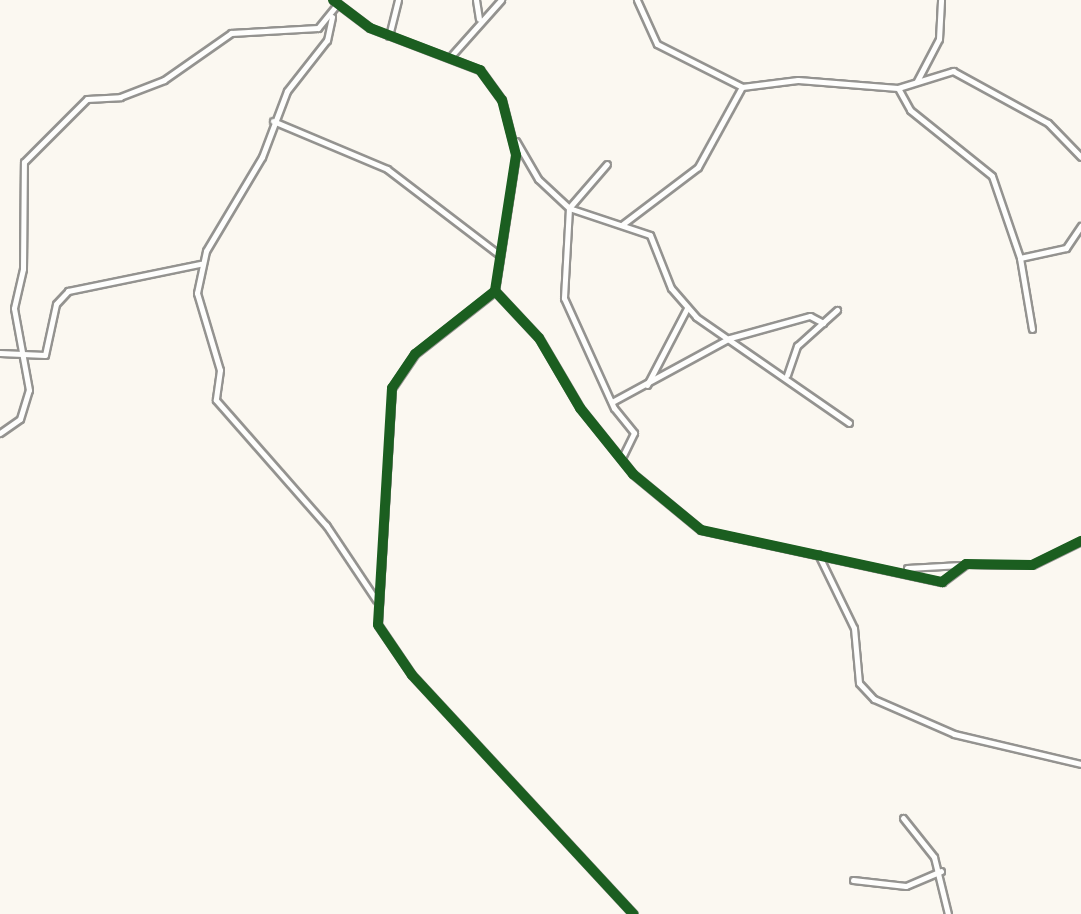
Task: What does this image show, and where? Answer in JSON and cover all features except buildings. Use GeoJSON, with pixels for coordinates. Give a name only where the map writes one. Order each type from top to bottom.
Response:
{"type":"FeatureCollection","features":[{"type":"Feature","properties":{"kind":"street"},"geometry":{"type":"LineString","coordinates":[[390,36],[398,0]]}},
{"type":"Feature","properties":{"kind":"street"},"geometry":{"type":"LineString","coordinates":[[476,0],[479,19]]}},
{"type":"Feature","properties":{"kind":"street"},"geometry":{"type":"LineString","coordinates":[[452,55],[479,19],[501,0]]}},
{"type":"Feature","properties":{"kind":"street"},"geometry":{"type":"LineString","coordinates":[[637,0],[657,44],[742,87],[804,80],[898,88],[945,71],[972,77],[1003,104],[1048,123],[1081,158]]}},
{"type":"Feature","properties":{"kind":"street"},"geometry":{"type":"LineString","coordinates":[[917,81],[938,40],[941,0]]}},
{"type":"Feature","properties":{"kind":"street"},"geometry":{"type":"LineString","coordinates":[[633,914],[395,654],[376,600],[326,524],[216,400],[220,370],[197,293],[200,264],[273,121],[327,40],[335,3],[390,36],[452,55],[492,82],[514,139],[538,180],[570,208],[654,238],[687,308],[787,375],[849,424]]}},
{"type":"Feature","properties":{"kind":"street"},"geometry":{"type":"LineString","coordinates":[[0,432],[20,420],[27,400],[14,302],[23,268],[26,159],[87,98],[120,97],[164,80],[231,34],[302,32],[332,17]]}},
{"type":"Feature","properties":{"kind":"street"},"geometry":{"type":"LineString","coordinates":[[622,224],[698,167],[742,87]]}},
{"type":"Feature","properties":{"kind":"street"},"geometry":{"type":"LineString","coordinates":[[898,88],[910,110],[992,176],[1020,258],[1032,329]]}},
{"type":"Feature","properties":{"kind":"street"},"geometry":{"type":"LineString","coordinates":[[273,121],[387,169],[498,254]]}},
{"type":"Feature","properties":{"kind":"street"},"geometry":{"type":"LineString","coordinates":[[514,139],[517,173],[498,254],[496,291],[539,338],[580,408],[622,458],[692,526],[899,568],[942,582],[966,564]]}},
{"type":"Feature","properties":{"kind":"street"},"geometry":{"type":"LineString","coordinates":[[607,164],[570,208],[564,298],[612,402],[635,435],[622,458]]}},
{"type":"Feature","properties":{"kind":"street"},"geometry":{"type":"LineString","coordinates":[[1020,258],[1066,248],[1081,226]]}},
{"type":"Feature","properties":{"kind":"street"},"geometry":{"type":"LineString","coordinates":[[0,353],[47,354],[56,304],[68,291],[200,264]]}},
{"type":"Feature","properties":{"kind":"street"},"geometry":{"type":"LineString","coordinates":[[376,600],[396,376],[496,291]]}},
{"type":"Feature","properties":{"kind":"street"},"geometry":{"type":"LineString","coordinates":[[647,385],[687,308]]}},
{"type":"Feature","properties":{"kind":"street"},"geometry":{"type":"LineString","coordinates":[[787,375],[796,346],[836,310]]}},
{"type":"Feature","properties":{"kind":"street"},"geometry":{"type":"LineString","coordinates":[[612,402],[730,338],[810,316],[823,323]]}},
{"type":"Feature","properties":{"kind":"street"},"geometry":{"type":"LineString","coordinates":[[899,568],[1032,564],[1081,541]]}},
{"type":"Feature","properties":{"kind":"street"},"geometry":{"type":"LineString","coordinates":[[818,554],[854,628],[859,684],[874,699],[954,734],[1081,764]]}},
{"type":"Feature","properties":{"kind":"street"},"geometry":{"type":"LineString","coordinates":[[902,818],[940,871],[948,914]]}},
{"type":"Feature","properties":{"kind":"street"},"geometry":{"type":"LineString","coordinates":[[853,880],[906,886],[940,871]]}},
{"type":"Feature","properties":{"kind":"cycle path"},"geometry":{"type":"LineString","coordinates":[[333,0],[370,28],[480,70],[502,100],[516,155],[495,291],[415,354],[392,388],[378,625],[412,675],[633,914]]}},
{"type":"Feature","properties":{"kind":"cycle path"},"geometry":{"type":"LineString","coordinates":[[495,291],[539,338],[580,408],[633,474],[701,530],[942,582],[966,564],[1032,565],[1081,541]]}}]}
